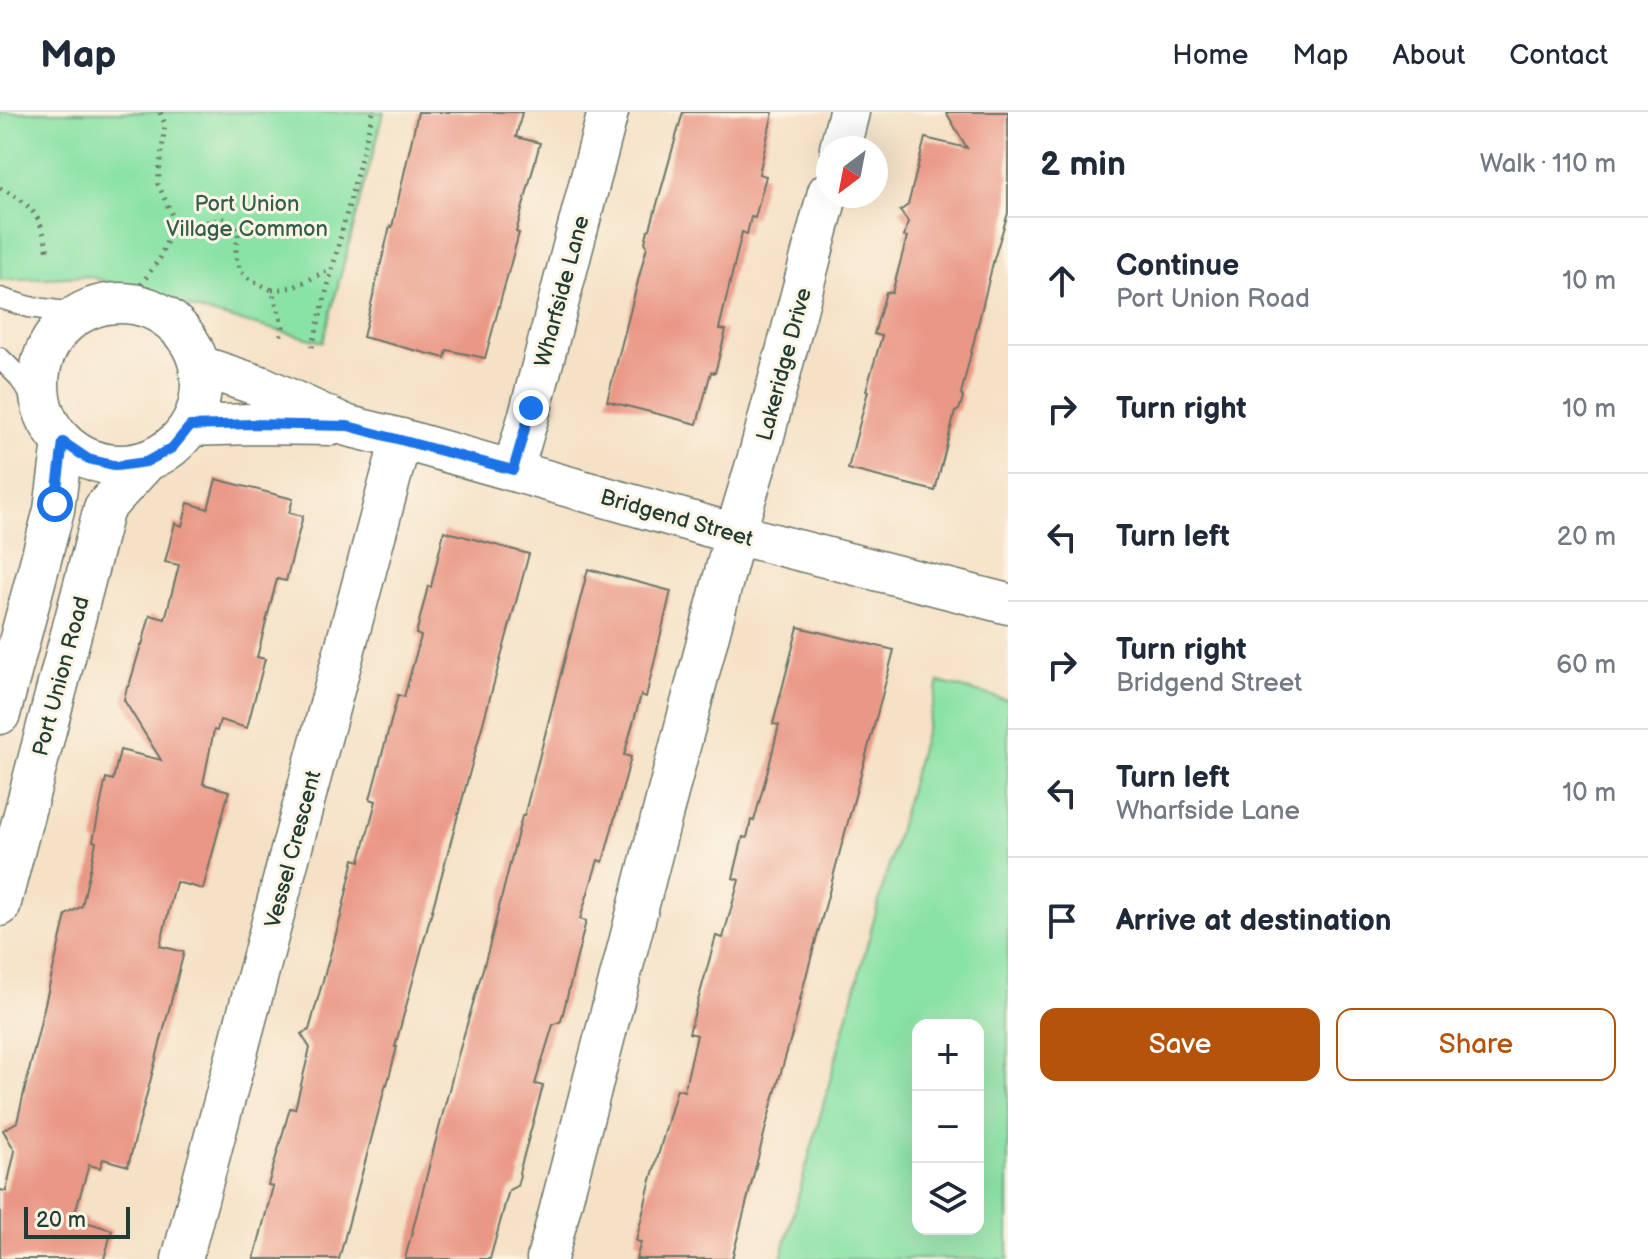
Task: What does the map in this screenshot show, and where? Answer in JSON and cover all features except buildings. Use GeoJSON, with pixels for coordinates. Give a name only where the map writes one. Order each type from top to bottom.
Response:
{"type":"FeatureCollection","features":[{"type":"Feature","properties":{"kind":"street","name":"Wharfside Lane"},"geometry":{"type":"LineString","coordinates":[[513,470],[608,112]]}},
{"type":"Feature","properties":{"kind":"street"},"geometry":{"type":"LineString","coordinates":[[843,136],[849,112]]}},
{"type":"Feature","properties":{"kind":"street","name":"Lakeridge Drive"},"geometry":{"type":"LineString","coordinates":[[735,534],[824,208]]}},
{"type":"Feature","properties":{"kind":"street"},"geometry":{"type":"LineString","coordinates":[[0,714],[7,663],[54,510],[54,428],[39,386],[43,358],[57,332],[80,314],[103,305],[127,304],[160,313],[185,335],[200,366],[201,396],[190,426],[172,448],[146,462],[117,466],[88,459],[54,428]]}},
{"type":"Feature","properties":{"kind":"street","name":"Bridgend Street"},"geometry":{"type":"LineString","coordinates":[[200,366],[263,387],[348,426],[735,534],[1008,604]]}},
{"type":"Feature","properties":{"kind":"street","name":"Bridgend Street"},"geometry":{"type":"LineString","coordinates":[[190,426],[348,426]]}},
{"type":"Feature","properties":{"kind":"street","name":"Vessel Crescent"},"geometry":{"type":"LineString","coordinates":[[182,1259],[401,439]]}},
{"type":"Feature","properties":{"kind":"street","name":"Port Union Road"},"geometry":{"type":"LineString","coordinates":[[0,906],[104,508],[146,462]]}},
{"type":"Feature","properties":{"kind":"street"},"geometry":{"type":"LineString","coordinates":[[547,1259],[735,534]]}},
{"type":"Feature","properties":{"kind":"lane"},"geometry":{"type":"LineString","coordinates":[[0,298],[29,307],[80,314]]}},
{"type":"Feature","properties":{"kind":"lane"},"geometry":{"type":"LineString","coordinates":[[0,358],[17,375],[54,428]]}},
{"type":"Feature","properties":{"kind":"path"},"geometry":{"type":"LineString","coordinates":[[127,304],[160,258],[175,222],[158,184],[165,124],[160,112]]}},
{"type":"Feature","properties":{"kind":"path"},"geometry":{"type":"LineString","coordinates":[[312,347],[373,112]]}},
{"type":"Feature","properties":{"kind":"path"},"geometry":{"type":"LineString","coordinates":[[0,188],[37,215],[48,253]]}},
{"type":"Feature","properties":{"kind":"path"},"geometry":{"type":"LineString","coordinates":[[175,222],[198,224],[224,219],[236,225],[240,235],[236,248],[238,265],[249,280],[272,290],[294,287],[332,269]]}},
{"type":"Feature","properties":{"kind":"path"},"geometry":{"type":"LineString","coordinates":[[272,290],[283,327],[280,338]]}},
{"type":"Feature","properties":{"kind":"green space","name":"Port Union Village Common"},"geometry":{"type":"Polygon","coordinates":[[[0,112],[384,112],[323,342],[209,313],[88,276],[0,280],[0,112]]]}},
{"type":"Feature","properties":{"kind":"green space"},"geometry":{"type":"Polygon","coordinates":[[[939,682],[1008,700],[1008,1259],[781,1259],[939,682]]]}},
{"type":"Feature","properties":{"kind":"route"},"geometry":{"type":"LineString","coordinates":[[55,504],[63,442],[88,459],[117,466],[146,462],[172,448],[190,426],[348,426],[513,470],[531,408]]}}]}
